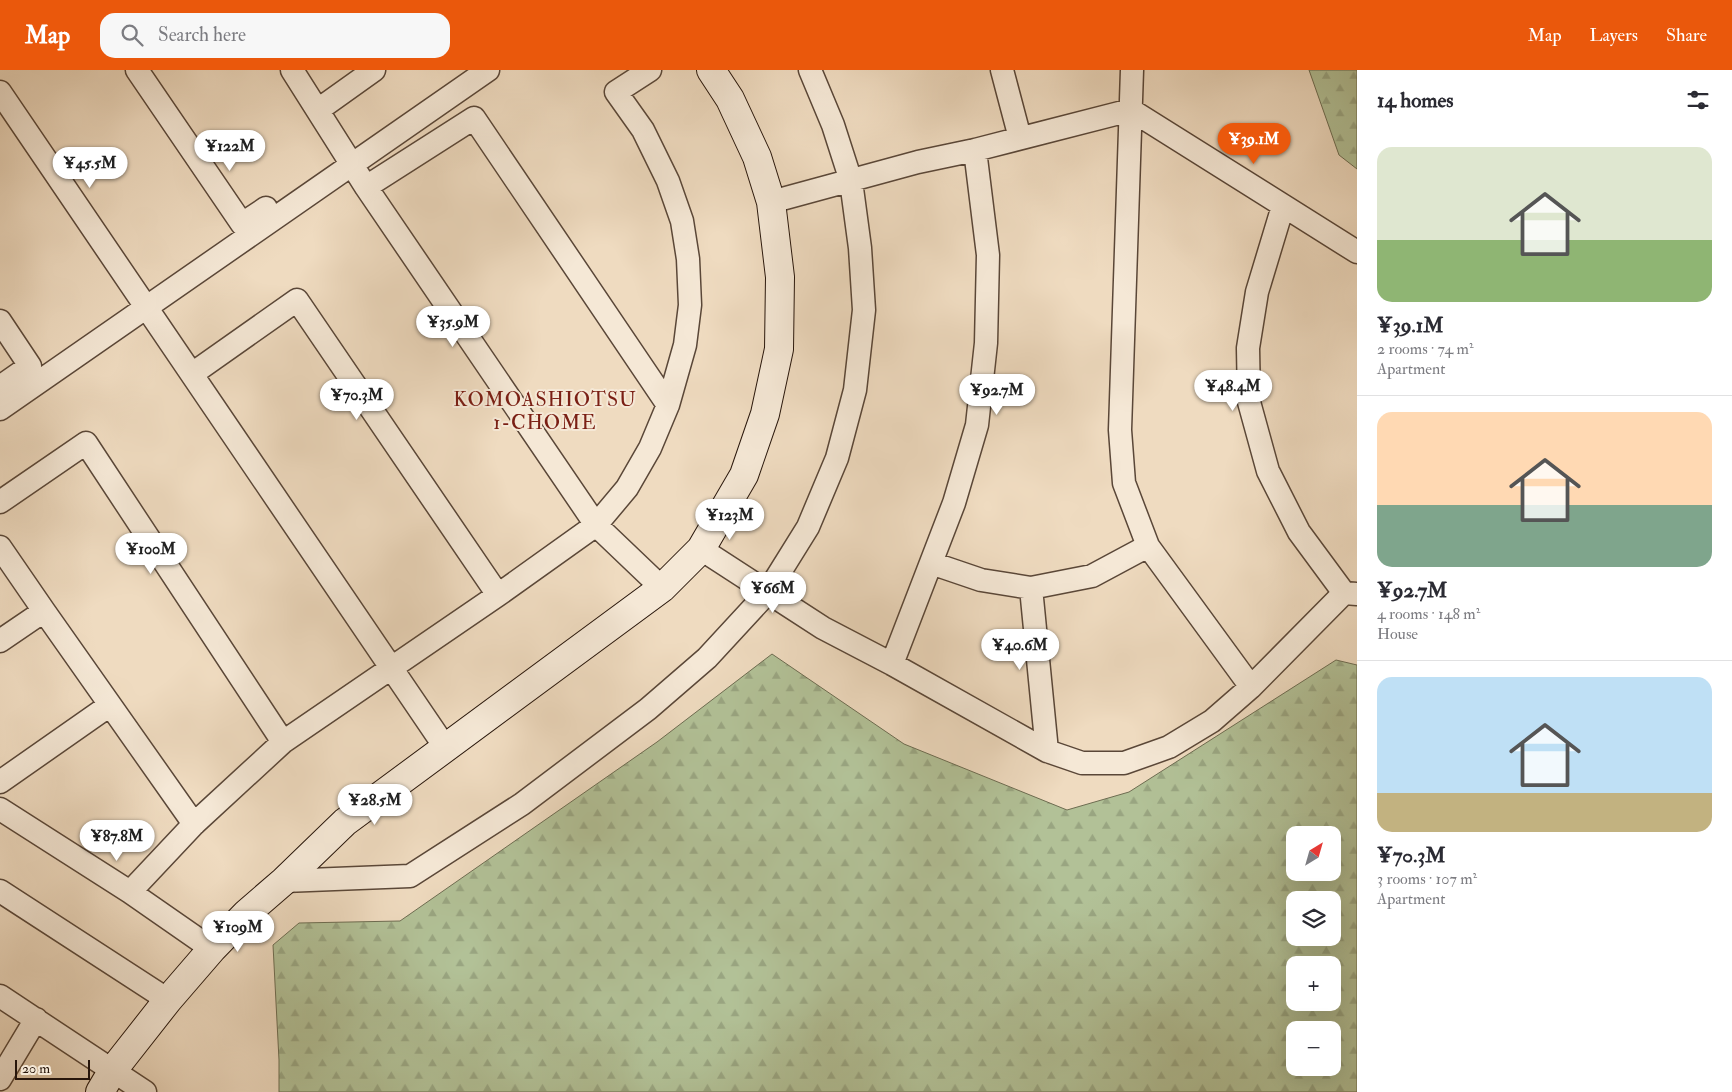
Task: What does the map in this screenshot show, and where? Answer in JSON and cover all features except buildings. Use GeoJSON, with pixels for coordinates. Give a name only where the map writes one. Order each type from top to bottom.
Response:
{"type":"FeatureCollection","features":[{"type":"Feature","properties":{"kind":"street"},"geometry":{"type":"LineString","coordinates":[[137,70],[242,224],[488,70]]}},
{"type":"Feature","properties":{"kind":"street"},"geometry":{"type":"LineString","coordinates":[[292,70],[366,187],[596,525],[662,588]]}},
{"type":"Feature","properties":{"kind":"street"},"geometry":{"type":"LineString","coordinates":[[318,110],[374,70]]}},
{"type":"Feature","properties":{"kind":"street"},"geometry":{"type":"LineString","coordinates":[[130,892],[194,824],[284,742],[498,595],[596,525],[627,488],[650,448],[668,405],[685,345],[690,305],[688,259],[682,221],[668,181],[642,130],[616,92],[650,70]]}},
{"type":"Feature","properties":{"kind":"street"},"geometry":{"type":"LineString","coordinates":[[107,1081],[168,1000],[212,949],[247,913],[284,881],[345,822],[662,588],[701,549],[744,475],[765,414],[779,349],[780,277],[771,202],[757,157],[730,99],[711,70]]}},
{"type":"Feature","properties":{"kind":"street"},"geometry":{"type":"LineString","coordinates":[[284,881],[410,876],[522,804],[648,709],[707,658],[767,593],[808,527],[837,458],[855,390],[864,310],[860,248],[851,181],[833,125],[810,70]]}},
{"type":"Feature","properties":{"kind":"street"},"geometry":{"type":"LineString","coordinates":[[1002,70],[1020,138]]}},
{"type":"Feature","properties":{"kind":"street"},"geometry":{"type":"LineString","coordinates":[[1132,70],[1120,430],[1124,483],[1148,546],[1251,687]]}},
{"type":"Feature","properties":{"kind":"street"},"geometry":{"type":"LineString","coordinates":[[0,92],[78,204],[147,309],[445,747]]}},
{"type":"Feature","properties":{"kind":"street"},"geometry":{"type":"LineString","coordinates":[[771,202],[918,162],[975,150],[1131,110],[1357,252]]}},
{"type":"Feature","properties":{"kind":"street"},"geometry":{"type":"LineString","coordinates":[[366,187],[474,118],[668,405]]}},
{"type":"Feature","properties":{"kind":"street"},"geometry":{"type":"LineString","coordinates":[[892,664],[954,503],[977,425],[986,343],[988,255],[975,150]]}},
{"type":"Feature","properties":{"kind":"street"},"geometry":{"type":"LineString","coordinates":[[0,409],[147,309],[348,159]]}},
{"type":"Feature","properties":{"kind":"street"},"geometry":{"type":"LineString","coordinates":[[701,549],[823,628],[892,664],[1047,751],[1082,763],[1124,763],[1169,747],[1212,721],[1350,594],[1300,532],[1268,470],[1249,402],[1248,348],[1257,292],[1283,206]]}},
{"type":"Feature","properties":{"kind":"street"},"geometry":{"type":"LineString","coordinates":[[192,374],[297,300],[498,595]]}},
{"type":"Feature","properties":{"kind":"street"},"geometry":{"type":"LineString","coordinates":[[0,320],[30,366],[0,387]]}},
{"type":"Feature","properties":{"kind":"street"},"geometry":{"type":"LineString","coordinates":[[0,502],[86,443],[284,742]]}},
{"type":"Feature","properties":{"kind":"street"},"geometry":{"type":"LineString","coordinates":[[0,546],[194,824]]}},
{"type":"Feature","properties":{"kind":"street"},"geometry":{"type":"LineString","coordinates":[[931,563],[981,580],[1032,588],[1092,576],[1148,546]]}},
{"type":"Feature","properties":{"kind":"street"},"geometry":{"type":"LineString","coordinates":[[1032,588],[1047,751]]}},
{"type":"Feature","properties":{"kind":"street"},"geometry":{"type":"LineString","coordinates":[[0,642],[44,611]]}},
{"type":"Feature","properties":{"kind":"street"},"geometry":{"type":"LineString","coordinates":[[0,782],[110,705]]}},
{"type":"Feature","properties":{"kind":"street"},"geometry":{"type":"LineString","coordinates":[[0,809],[130,892],[212,949]]}},
{"type":"Feature","properties":{"kind":"street"},"geometry":{"type":"LineString","coordinates":[[0,891],[168,1000]]}},
{"type":"Feature","properties":{"kind":"street"},"geometry":{"type":"LineString","coordinates":[[0,996],[36,1019],[107,1081],[145,1092]]}},
{"type":"Feature","properties":{"kind":"street"},"geometry":{"type":"LineString","coordinates":[[0,1079],[36,1019]]}},
{"type":"Feature","properties":{"kind":"green space"},"geometry":{"type":"Polygon","coordinates":[[[1309,70],[1357,70],[1357,169],[1339,155],[1309,70]]]}},
{"type":"Feature","properties":{"kind":"green space"},"geometry":{"type":"Polygon","coordinates":[[[772,654],[904,744],[1067,810],[1129,792],[1336,660],[1357,665],[1357,1092],[279,1092],[273,945],[299,923],[400,921],[657,742],[772,654]]]}},
{"type":"Feature","properties":{"kind":"district","name":"KOMOASHIOTSU 1-CHOME"},"geometry":{"type":"Point","coordinates":[545,410]}}]}
